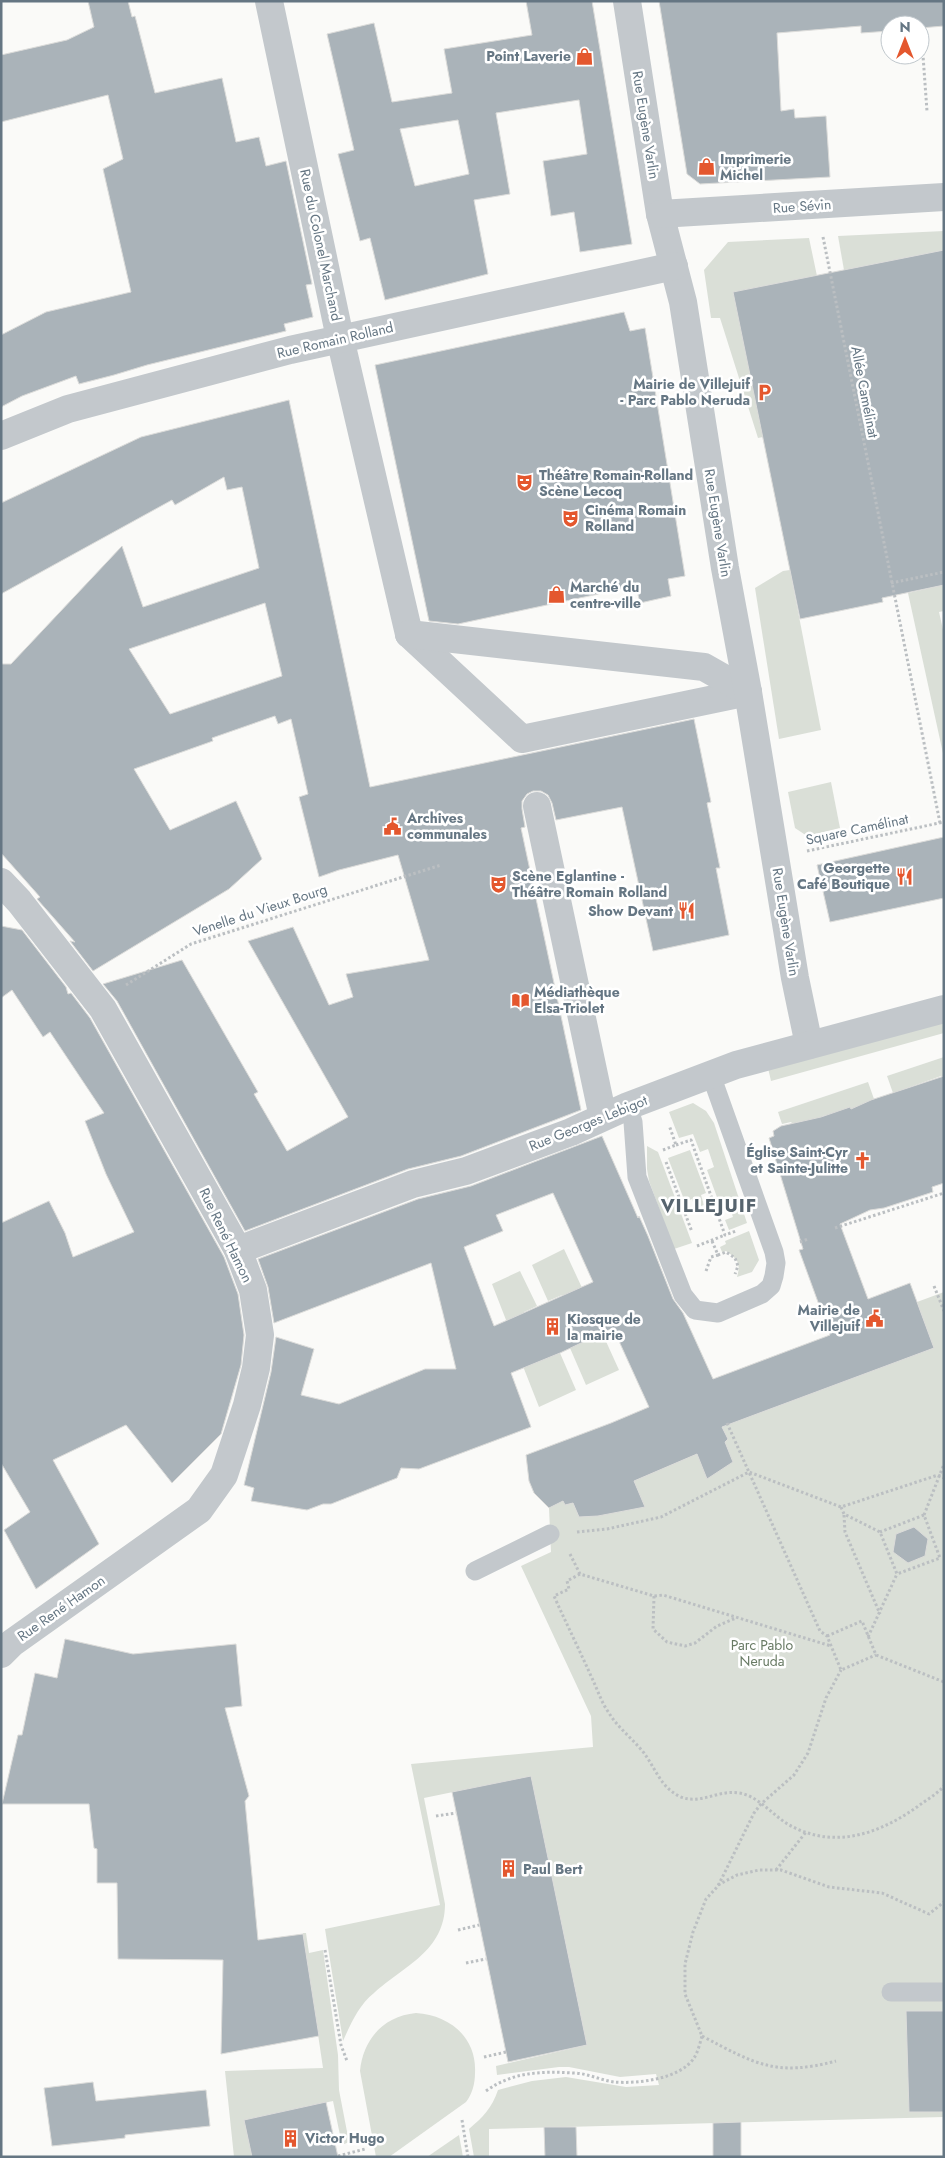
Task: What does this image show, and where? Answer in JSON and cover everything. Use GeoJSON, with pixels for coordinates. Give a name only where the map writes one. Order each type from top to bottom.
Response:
{"type":"FeatureCollection","features":[{"type":"Feature","properties":{"kind":"street","name":"Rue du Colonel Marchand"},"geometry":{"type":"LineString","coordinates":[[269,1],[340,338],[409,634]]}},
{"type":"Feature","properties":{"kind":"street","name":"Rue Eugène Varlin"},"geometry":{"type":"LineString","coordinates":[[627,1],[660,214],[683,302],[724,568],[748,692],[808,1045]]}},
{"type":"Feature","properties":{"kind":"street","name":"Rue Sévin"},"geometry":{"type":"LineString","coordinates":[[660,214],[944,196]]}},
{"type":"Feature","properties":{"kind":"street","name":"Rue Romain Rolland"},"geometry":{"type":"LineString","coordinates":[[1,436],[68,409],[340,338],[674,266]]}},
{"type":"Feature","properties":{"kind":"street"},"geometry":{"type":"LineString","coordinates":[[409,634],[704,667],[748,692]]}},
{"type":"Feature","properties":{"kind":"street"},"geometry":{"type":"LineString","coordinates":[[409,634],[524,746],[748,692]]}},
{"type":"Feature","properties":{"kind":"street"},"geometry":{"type":"LineString","coordinates":[[537,806],[601,1108]]}},
{"type":"Feature","properties":{"kind":"street","name":"Rue René Hamon"},"geometry":{"type":"LineString","coordinates":[[1,1654],[12,1643],[199,1510],[224,1475],[247,1405],[256,1368],[260,1335],[253,1290],[238,1250],[162,1112],[98,1003],[3,887]]}},
{"type":"Feature","properties":{"kind":"street","name":"Rue Georges Lebigot"},"geometry":{"type":"LineString","coordinates":[[238,1250],[413,1184],[466,1171],[572,1132],[628,1106],[736,1065],[944,1009]]}},
{"type":"Feature","properties":{"kind":"lane"},"geometry":{"type":"LineString","coordinates":[[628,1106],[633,1122],[637,1177],[683,1295],[696,1310],[718,1313],[762,1294],[771,1286],[776,1263],[771,1243],[711,1075]]}},
{"type":"Feature","properties":{"kind":"lane"},"geometry":{"type":"LineString","coordinates":[[475,1571],[555,1534]]}},
{"type":"Feature","properties":{"kind":"lane"},"geometry":{"type":"LineString","coordinates":[[891,1992],[944,1992]]}},
{"type":"Feature","properties":{"kind":"path"},"geometry":{"type":"LineString","coordinates":[[924,65],[927,111]]}},
{"type":"Feature","properties":{"kind":"path","name":"Allée Camélinat"},"geometry":{"type":"LineString","coordinates":[[817,205],[891,583],[942,823]]}},
{"type":"Feature","properties":{"kind":"path"},"geometry":{"type":"LineString","coordinates":[[891,583],[944,572]]}},
{"type":"Feature","properties":{"kind":"path","name":"Square Camélinat"},"geometry":{"type":"LineString","coordinates":[[775,857],[942,823]]}},
{"type":"Feature","properties":{"kind":"path","name":"Venelle du Vieux Bourg"},"geometry":{"type":"LineString","coordinates":[[98,1003],[191,944],[441,865]]}},
{"type":"Feature","properties":{"kind":"path"},"geometry":{"type":"LineString","coordinates":[[667,1119],[676,1145]]}},
{"type":"Feature","properties":{"kind":"path"},"geometry":{"type":"LineString","coordinates":[[662,1151],[691,1140],[725,1235]]}},
{"type":"Feature","properties":{"kind":"path"},"geometry":{"type":"LineString","coordinates":[[835,1228],[944,1194]]}},
{"type":"Feature","properties":{"kind":"path"},"geometry":{"type":"LineString","coordinates":[[697,1246],[742,1229]]}},
{"type":"Feature","properties":{"kind":"path"},"geometry":{"type":"LineString","coordinates":[[712,1241],[718,1255]]}},
{"type":"Feature","properties":{"kind":"path"},"geometry":{"type":"LineString","coordinates":[[709,1278],[706,1269],[711,1257],[726,1252],[735,1258],[738,1266],[733,1281]]}},
{"type":"Feature","properties":{"kind":"path"},"geometry":{"type":"LineString","coordinates":[[934,1286],[944,1311]]}},
{"type":"Feature","properties":{"kind":"path"},"geometry":{"type":"LineString","coordinates":[[727,1423],[820,1631],[827,1636],[841,1670]]}},
{"type":"Feature","properties":{"kind":"path"},"geometry":{"type":"LineString","coordinates":[[897,1574],[942,1559],[924,1515],[938,1475],[944,1464]]}},
{"type":"Feature","properties":{"kind":"path"},"geometry":{"type":"LineString","coordinates":[[831,1646],[663,1595],[654,1596],[580,1574],[555,1534],[607,1529],[661,1517],[749,1472],[841,1507],[938,1475],[944,1478]]}},
{"type":"Feature","properties":{"kind":"path"},"geometry":{"type":"LineString","coordinates":[[841,1507],[844,1514],[845,1532],[880,1614]]}},
{"type":"Feature","properties":{"kind":"path"},"geometry":{"type":"LineString","coordinates":[[844,1514],[880,1532],[897,1574],[868,1637]]}},
{"type":"Feature","properties":{"kind":"path"},"geometry":{"type":"LineString","coordinates":[[880,1532],[924,1515]]}},
{"type":"Feature","properties":{"kind":"path"},"geometry":{"type":"LineString","coordinates":[[580,1574],[568,1581],[570,1589],[554,1596],[609,1713],[643,1752],[670,1791],[691,1800],[734,1793],[751,1797],[778,1818],[806,1832],[827,1837],[846,1838],[883,1828],[938,1793],[944,1786]]}},
{"type":"Feature","properties":{"kind":"path"},"geometry":{"type":"LineString","coordinates":[[654,1596],[654,1629],[667,1642],[685,1646],[695,1643],[717,1626],[737,1618]]}},
{"type":"Feature","properties":{"kind":"path"},"geometry":{"type":"LineString","coordinates":[[827,1636],[862,1621],[876,1655],[944,1682]]}},
{"type":"Feature","properties":{"kind":"path"},"geometry":{"type":"LineString","coordinates":[[836,2061],[810,2068],[789,2069],[769,2066],[734,2053],[702,2036],[685,1994],[685,1964],[706,1899],[718,1886],[749,1821],[761,1804],[794,1776],[808,1754],[826,1698],[841,1670],[876,1655]]}},
{"type":"Feature","properties":{"kind":"path"},"geometry":{"type":"LineString","coordinates":[[436,1816],[456,1813]]}},
{"type":"Feature","properties":{"kind":"path"},"geometry":{"type":"LineString","coordinates":[[776,1870],[806,1832]]}},
{"type":"Feature","properties":{"kind":"path"},"geometry":{"type":"LineString","coordinates":[[718,1886],[738,1875],[759,1870],[776,1870],[792,1873],[829,1887],[882,1893],[929,1914],[944,1902]]}},
{"type":"Feature","properties":{"kind":"path"},"geometry":{"type":"LineString","coordinates":[[458,1930],[479,1925]]}},
{"type":"Feature","properties":{"kind":"path"},"geometry":{"type":"LineString","coordinates":[[325,1950],[341,2045],[346,2061]]}},
{"type":"Feature","properties":{"kind":"path"},"geometry":{"type":"LineString","coordinates":[[466,1963],[486,1959]]}},
{"type":"Feature","properties":{"kind":"path"},"geometry":{"type":"LineString","coordinates":[[486,2092],[500,2081],[533,2072],[575,2072],[614,2082],[672,2076],[695,2057],[702,2036]]}},
{"type":"Feature","properties":{"kind":"path"},"geometry":{"type":"LineString","coordinates":[[484,2057],[506,2052]]}},
{"type":"Feature","properties":{"kind":"path"},"geometry":{"type":"LineString","coordinates":[[462,2120],[468,2157]]}},
{"type":"Feature","properties":{"kind":"path"},"geometry":{"type":"LineString","coordinates":[[338,2156],[365,2149]]}},
{"type":"Feature","properties":{"kind":"green space"},"geometry":{"type":"Polygon","coordinates":[[[944,231],[944,250],[844,270],[838,236],[944,231]]]}},
{"type":"Feature","properties":{"kind":"green space"},"geometry":{"type":"Polygon","coordinates":[[[809,238],[817,276],[763,437],[758,438],[720,318],[711,318],[704,270],[728,242],[809,238]]]}},
{"type":"Feature","properties":{"kind":"green space"},"geometry":{"type":"Polygon","coordinates":[[[790,570],[821,730],[779,739],[755,588],[783,571],[790,570]]]}},
{"type":"Feature","properties":{"kind":"green space"},"geometry":{"type":"Polygon","coordinates":[[[944,585],[944,611],[939,612],[944,634],[944,758],[908,593],[944,585]]]}},
{"type":"Feature","properties":{"kind":"green space"},"geometry":{"type":"Polygon","coordinates":[[[831,782],[840,828],[807,836],[795,828],[788,792],[831,782]]]}},
{"type":"Feature","properties":{"kind":"green space"},"geometry":{"type":"Polygon","coordinates":[[[944,1022],[944,1033],[771,1081],[768,1068],[944,1022]]]}},
{"type":"Feature","properties":{"kind":"green space"},"geometry":{"type":"Polygon","coordinates":[[[944,1057],[944,1081],[941,1076],[893,1093],[887,1076],[944,1057]]]}},
{"type":"Feature","properties":{"kind":"green space"},"geometry":{"type":"Polygon","coordinates":[[[868,1082],[874,1099],[852,1112],[849,1107],[829,1120],[826,1115],[823,1116],[824,1121],[805,1127],[802,1121],[798,1122],[797,1129],[791,1122],[782,1124],[778,1112],[868,1082]]]}},
{"type":"Feature","properties":{"kind":"green space"},"geometry":{"type":"Polygon","coordinates":[[[693,1103],[706,1111],[714,1123],[747,1223],[729,1230],[725,1220],[733,1217],[726,1198],[718,1200],[707,1170],[714,1167],[708,1149],[700,1152],[693,1134],[679,1138],[669,1112],[693,1103]]]}},
{"type":"Feature","properties":{"kind":"green space"},"geometry":{"type":"Polygon","coordinates":[[[647,1146],[658,1152],[692,1243],[674,1249],[649,1181],[647,1146]]]}},
{"type":"Feature","properties":{"kind":"green space"},"geometry":{"type":"Polygon","coordinates":[[[690,1150],[706,1193],[701,1195],[704,1205],[695,1208],[692,1199],[685,1202],[668,1158],[690,1150]]]}},
{"type":"Feature","properties":{"kind":"green space"},"geometry":{"type":"Polygon","coordinates":[[[749,1231],[759,1260],[752,1272],[737,1277],[738,1262],[726,1251],[722,1252],[720,1247],[726,1244],[725,1241],[749,1231]]]}},
{"type":"Feature","properties":{"kind":"green space"},"geometry":{"type":"Polygon","coordinates":[[[564,1249],[590,1305],[570,1313],[562,1295],[548,1301],[532,1265],[564,1249]]]}},
{"type":"Feature","properties":{"kind":"green space"},"geometry":{"type":"Polygon","coordinates":[[[520,1271],[537,1306],[524,1312],[531,1329],[513,1338],[492,1284],[520,1271]]]}},
{"type":"Feature","properties":{"kind":"green space","name":"Parc Pablo Neruda"},"geometry":{"type":"Polygon","coordinates":[[[944,1292],[944,2117],[489,2129],[489,2157],[474,2157],[469,2129],[486,2112],[498,2090],[532,2081],[566,2077],[626,2087],[659,2085],[656,2074],[620,2077],[569,2067],[497,2075],[496,2066],[587,2045],[531,1776],[424,1798],[445,1904],[443,1920],[438,1934],[421,1956],[364,2003],[352,2021],[343,2041],[325,1929],[440,1905],[411,1764],[593,1747],[591,1716],[521,1566],[551,1552],[549,1508],[563,1500],[565,1505],[573,1503],[579,1517],[598,1516],[644,1505],[634,1481],[697,1454],[707,1478],[732,1461],[725,1442],[728,1439],[721,1425],[934,1348],[917,1302],[944,1292]]]}},
{"type":"Feature","properties":{"kind":"green space"},"geometry":{"type":"Polygon","coordinates":[[[594,1315],[619,1370],[586,1385],[570,1348],[583,1342],[594,1315]]]}},
{"type":"Feature","properties":{"kind":"green space"},"geometry":{"type":"Polygon","coordinates":[[[517,1351],[544,1359],[560,1353],[576,1390],[539,1407],[517,1351]]]}},
{"type":"Feature","properties":{"kind":"green space"},"geometry":{"type":"Polygon","coordinates":[[[303,1933],[306,1933],[309,1953],[323,1950],[338,2055],[339,2090],[349,2142],[342,2145],[333,2101],[244,2120],[252,2157],[234,2157],[225,2071],[323,2068],[303,1933]]]}},
{"type":"Feature","properties":{"kind":"green space"},"geometry":{"type":"Polygon","coordinates":[[[416,2013],[439,2018],[450,2023],[466,2039],[474,2060],[475,2077],[473,2089],[466,2102],[389,2157],[376,2157],[360,2071],[362,2059],[371,2039],[385,2024],[405,2015],[416,2013]]]}},
{"type":"Feature","properties":{"kind":"green space"},"geometry":{"type":"Polygon","coordinates":[[[459,2135],[463,2157],[427,2157],[459,2135]]]}},
{"type":"Feature","properties":{"kind":"building"},"geometry":{"type":"Polygon","coordinates":[[[88,1],[128,1],[132,17],[135,16],[155,93],[222,78],[236,142],[259,137],[266,166],[286,161],[312,284],[306,285],[313,317],[284,324],[286,331],[147,365],[79,384],[76,376],[22,396],[1,407],[1,335],[46,312],[131,292],[103,169],[123,159],[108,95],[1,122],[1,55],[67,40],[94,27],[88,1]]]}},
{"type":"Feature","properties":{"kind":"building"},"geometry":{"type":"Polygon","coordinates":[[[526,1],[592,1],[632,244],[580,252],[574,212],[551,216],[543,161],[587,154],[579,100],[496,113],[510,194],[474,200],[488,274],[385,300],[370,238],[360,241],[338,154],[354,150],[327,34],[374,23],[392,102],[452,93],[444,49],[532,35],[526,1]],[[458,120],[400,129],[415,186],[469,174],[458,120]]]}},
{"type":"Feature","properties":{"kind":"building"},"geometry":{"type":"Polygon","coordinates":[[[659,1],[944,1],[944,26],[930,27],[930,15],[880,15],[880,32],[861,33],[861,26],[777,33],[781,111],[794,109],[795,118],[826,116],[830,177],[700,184],[687,174],[659,1]]]}},
{"type":"Feature","properties":{"kind":"building"},"geometry":{"type":"Polygon","coordinates":[[[944,250],[944,585],[882,598],[883,602],[800,619],[733,292],[944,250]]]}},
{"type":"Feature","properties":{"kind":"building"},"geometry":{"type":"Polygon","coordinates":[[[624,312],[630,331],[645,328],[685,576],[668,579],[671,596],[640,603],[636,586],[458,624],[429,621],[375,365],[624,312]]]}},
{"type":"Feature","properties":{"kind":"building"},"geometry":{"type":"Polygon","coordinates":[[[289,400],[370,787],[694,719],[711,802],[707,803],[720,868],[716,868],[729,935],[653,951],[622,807],[556,820],[548,795],[541,791],[533,791],[527,794],[522,801],[525,827],[521,828],[581,1110],[461,1156],[408,1169],[245,1231],[117,1001],[103,984],[182,960],[258,1092],[254,1094],[287,1151],[348,1117],[248,941],[293,927],[329,1005],[353,997],[346,974],[429,960],[398,855],[319,877],[299,797],[308,794],[291,719],[278,724],[275,716],[212,738],[213,741],[134,769],[170,830],[236,801],[262,859],[229,889],[93,971],[70,941],[75,942],[37,899],[40,897],[1,853],[1,664],[11,664],[122,546],[143,607],[259,568],[242,487],[227,490],[224,477],[175,505],[172,500],[1,594],[1,503],[141,437],[289,400]],[[265,603],[129,649],[170,714],[282,676],[265,603]]]}},
{"type":"Feature","properties":{"kind":"building"},"geometry":{"type":"Polygon","coordinates":[[[944,837],[944,898],[830,922],[817,865],[944,837]]]}},
{"type":"Feature","properties":{"kind":"building"},"geometry":{"type":"Polygon","coordinates":[[[1,926],[22,930],[66,987],[68,994],[71,993],[90,1018],[224,1257],[238,1294],[244,1335],[241,1365],[221,1434],[172,1483],[126,1425],[53,1460],[99,1544],[36,1589],[4,1530],[30,1512],[1,1463],[1,1223],[49,1201],[65,1233],[73,1257],[134,1232],[106,1174],[85,1121],[104,1113],[50,1032],[43,1037],[12,990],[1,998],[1,926]]]}},
{"type":"Feature","properties":{"kind":"building"},"geometry":{"type":"Polygon","coordinates":[[[944,1076],[944,1183],[932,1187],[933,1192],[884,1208],[870,1210],[840,1224],[868,1299],[910,1283],[934,1348],[722,1427],[728,1439],[725,1442],[733,1462],[707,1479],[697,1454],[634,1481],[645,1507],[598,1516],[579,1517],[573,1503],[565,1505],[563,1501],[549,1508],[534,1493],[529,1481],[526,1455],[649,1407],[613,1328],[511,1373],[531,1427],[419,1469],[401,1468],[397,1478],[331,1504],[323,1504],[307,1510],[251,1501],[254,1488],[244,1485],[271,1372],[276,1337],[314,1349],[301,1395],[339,1404],[425,1369],[456,1369],[431,1263],[274,1323],[268,1287],[258,1259],[418,1199],[471,1186],[602,1136],[638,1218],[639,1216],[648,1236],[673,1299],[683,1313],[713,1379],[830,1335],[799,1250],[803,1249],[769,1138],[774,1136],[773,1131],[781,1126],[821,1117],[850,1107],[851,1109],[871,1100],[944,1076]],[[553,1193],[496,1215],[503,1231],[464,1247],[494,1326],[593,1282],[553,1193]]]}},
{"type":"Feature","properties":{"kind":"building"},"geometry":{"type":"Polygon","coordinates":[[[914,1527],[928,1539],[925,1556],[908,1563],[893,1552],[896,1534],[914,1527]]]}},
{"type":"Feature","properties":{"kind":"building"},"geometry":{"type":"Polygon","coordinates":[[[65,1639],[133,1654],[236,1644],[242,1706],[225,1708],[249,1796],[245,1801],[258,1940],[303,1934],[319,2036],[221,2054],[223,1960],[118,1959],[117,1883],[97,1883],[97,1849],[94,1848],[89,1804],[2,1804],[18,1735],[22,1735],[35,1673],[57,1678],[65,1639]]]}},
{"type":"Feature","properties":{"kind":"building","name":"Paul Bert"},"geometry":{"type":"Polygon","coordinates":[[[531,1776],[587,2045],[508,2062],[452,1792],[531,1776]]]}},
{"type":"Feature","properties":{"kind":"building"},"geometry":{"type":"Polygon","coordinates":[[[906,2011],[944,2011],[944,2112],[909,2112],[906,2011]]]}},
{"type":"Feature","properties":{"kind":"building"},"geometry":{"type":"Polygon","coordinates":[[[93,2082],[96,2101],[206,2090],[210,2126],[125,2135],[125,2138],[52,2146],[44,2088],[93,2082]]]}},
{"type":"Feature","properties":{"kind":"building","name":"Victor Hugo"},"geometry":{"type":"Polygon","coordinates":[[[326,2102],[338,2157],[252,2157],[244,2120],[326,2102]]]}},
{"type":"Feature","properties":{"kind":"building"},"geometry":{"type":"Polygon","coordinates":[[[741,2122],[741,2157],[713,2157],[713,2123],[741,2122]]]}},
{"type":"Feature","properties":{"kind":"building"},"geometry":{"type":"Polygon","coordinates":[[[544,2127],[576,2127],[577,2157],[545,2157],[544,2127]]]}},
{"type":"Feature","properties":{"kind":"place","name":"Point Laverie"},"geometry":{"type":"Point","coordinates":[585,56]}},
{"type":"Feature","properties":{"kind":"place","name":"Imprimerie Michel"},"geometry":{"type":"Point","coordinates":[706,167]}},
{"type":"Feature","properties":{"kind":"place","name":"Mairie de Villejuif - Parc Pablo Neruda"},"geometry":{"type":"Point","coordinates":[764,392]}},
{"type":"Feature","properties":{"kind":"place","name":"Théâtre Romain-Rolland Scène Lecoq"},"geometry":{"type":"Point","coordinates":[525,483]}},
{"type":"Feature","properties":{"kind":"place","name":"Cinéma Romain Rolland"},"geometry":{"type":"Point","coordinates":[571,518]}},
{"type":"Feature","properties":{"kind":"place","name":"Marché du centre-ville"},"geometry":{"type":"Point","coordinates":[556,595]}},
{"type":"Feature","properties":{"kind":"place","name":"Archives communales"},"geometry":{"type":"Point","coordinates":[393,826]}},
{"type":"Feature","properties":{"kind":"place","name":"Georgette Café Boutique"},"geometry":{"type":"Point","coordinates":[904,876]}},
{"type":"Feature","properties":{"kind":"place","name":"Scène Eglantine - Théâtre Romain Rolland"},"geometry":{"type":"Point","coordinates":[498,884]}},
{"type":"Feature","properties":{"kind":"place","name":"Show Devant"},"geometry":{"type":"Point","coordinates":[687,911]}},
{"type":"Feature","properties":{"kind":"place","name":"Médiathèque Elsa-Triolet"},"geometry":{"type":"Point","coordinates":[520,1000]}},
{"type":"Feature","properties":{"kind":"place","name":"Église Saint-Cyr et Sainte-Julitte"},"geometry":{"type":"Point","coordinates":[862,1160]}},
{"type":"Feature","properties":{"kind":"place","name":"Mairie de Villejuif"},"geometry":{"type":"Point","coordinates":[874,1318]}},
{"type":"Feature","properties":{"kind":"place","name":"Kiosque de la mairie"},"geometry":{"type":"Point","coordinates":[553,1327]}},
{"type":"Feature","properties":{"kind":"place","name":"Paul Bert"},"geometry":{"type":"Point","coordinates":[509,1869]}},
{"type":"Feature","properties":{"kind":"place","name":"Victor Hugo"},"geometry":{"type":"Point","coordinates":[291,2138]}},
{"type":"Feature","properties":{"kind":"district","name":"VILLEJUIF"},"geometry":{"type":"Point","coordinates":[709,1205]}}]}
